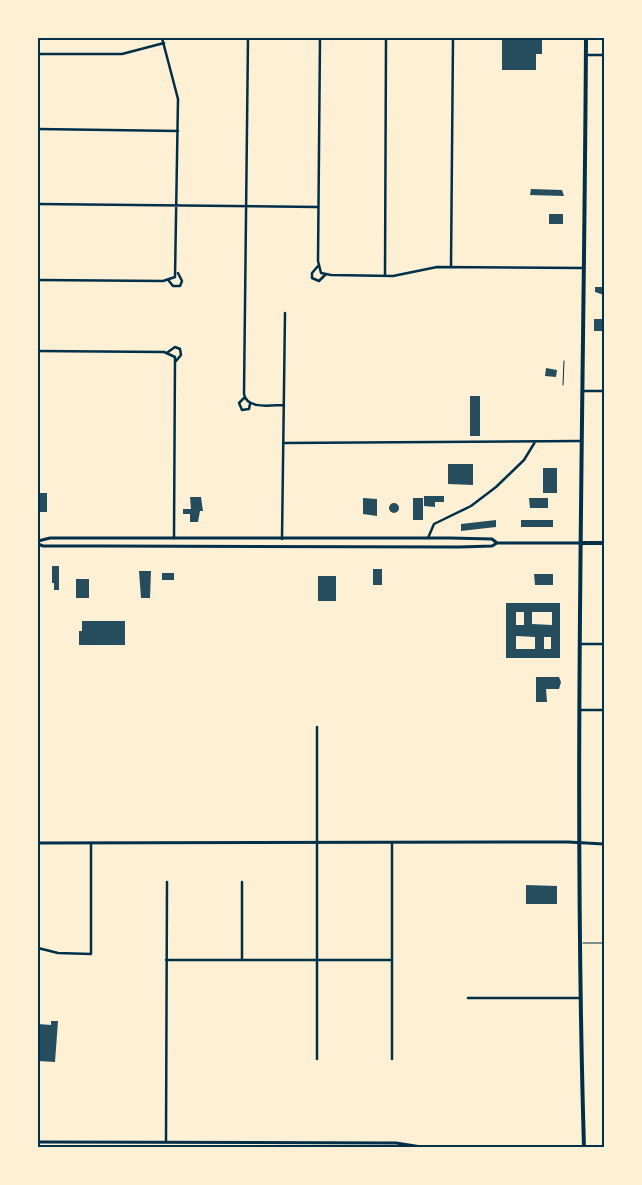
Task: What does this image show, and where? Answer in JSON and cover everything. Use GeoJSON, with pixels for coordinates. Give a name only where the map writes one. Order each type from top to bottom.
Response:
{"type":"FeatureCollection","features":[{"type":"Feature","properties":{"kind":"main road"},"geometry":{"type":"LineString","coordinates":[[584,1148],[581,998],[580,543],[586,38]]}},
{"type":"Feature","properties":{"kind":"main road"},"geometry":{"type":"LineString","coordinates":[[580,543],[604,543]]}},
{"type":"Feature","properties":{"kind":"street"},"geometry":{"type":"LineString","coordinates":[[38,280],[169,281],[174,279],[177,272],[177,89],[162,38]]}},
{"type":"Feature","properties":{"kind":"street"},"geometry":{"type":"LineString","coordinates":[[248,38],[245,397],[250,404]]}},
{"type":"Feature","properties":{"kind":"street"},"geometry":{"type":"LineString","coordinates":[[320,38],[318,207],[318,266],[320,273],[326,275],[385,276],[400,275],[432,268],[451,267],[582,268]]}},
{"type":"Feature","properties":{"kind":"street"},"geometry":{"type":"LineString","coordinates":[[385,276],[386,38]]}},
{"type":"Feature","properties":{"kind":"street"},"geometry":{"type":"LineString","coordinates":[[451,267],[453,38]]}},
{"type":"Feature","properties":{"kind":"street"},"geometry":{"type":"LineString","coordinates":[[38,54],[122,54],[164,44]]}},
{"type":"Feature","properties":{"kind":"street"},"geometry":{"type":"LineString","coordinates":[[586,55],[604,55]]}},
{"type":"Feature","properties":{"kind":"street"},"geometry":{"type":"LineString","coordinates":[[38,129],[178,131]]}},
{"type":"Feature","properties":{"kind":"street"},"geometry":{"type":"LineString","coordinates":[[38,204],[318,207]]}},
{"type":"Feature","properties":{"kind":"street"},"geometry":{"type":"LineString","coordinates":[[318,266],[312,273],[314,280],[320,280],[326,275]]}},
{"type":"Feature","properties":{"kind":"street"},"geometry":{"type":"LineString","coordinates":[[169,281],[176,287],[181,285],[182,281],[177,272]]}},
{"type":"Feature","properties":{"kind":"street"},"geometry":{"type":"LineString","coordinates":[[282,539],[286,313]]}},
{"type":"Feature","properties":{"kind":"street"},"geometry":{"type":"LineString","coordinates":[[167,352],[175,347],[180,349],[181,355],[176,361]]}},
{"type":"Feature","properties":{"kind":"street"},"geometry":{"type":"LineString","coordinates":[[38,351],[167,352],[172,354],[176,361],[174,538]]}},
{"type":"Feature","properties":{"kind":"street"},"geometry":{"type":"LineString","coordinates":[[582,391],[604,391]]}},
{"type":"Feature","properties":{"kind":"street"},"geometry":{"type":"LineString","coordinates":[[245,397],[239,403],[242,410],[249,409],[250,404]]}},
{"type":"Feature","properties":{"kind":"street"},"geometry":{"type":"LineString","coordinates":[[250,404],[284,406]]}},
{"type":"Feature","properties":{"kind":"street"},"geometry":{"type":"LineString","coordinates":[[283,443],[581,441]]}},
{"type":"Feature","properties":{"kind":"street"},"geometry":{"type":"LineString","coordinates":[[427,546],[434,524],[471,506],[496,487],[524,460],[535,442]]}},
{"type":"Feature","properties":{"kind":"street"},"geometry":{"type":"LineString","coordinates":[[497,543],[492,539],[450,538],[43,538],[38,542],[43,546],[492,546],[497,543],[580,543]]}},
{"type":"Feature","properties":{"kind":"street"},"geometry":{"type":"LineString","coordinates":[[110,538],[110,546]]}},
{"type":"Feature","properties":{"kind":"street"},"geometry":{"type":"LineString","coordinates":[[130,538],[130,546]]}},
{"type":"Feature","properties":{"kind":"street"},"geometry":{"type":"LineString","coordinates":[[450,538],[450,546]]}},
{"type":"Feature","properties":{"kind":"street"},"geometry":{"type":"LineString","coordinates":[[277,539],[277,546]]}},
{"type":"Feature","properties":{"kind":"street"},"geometry":{"type":"LineString","coordinates":[[299,539],[299,546]]}},
{"type":"Feature","properties":{"kind":"street"},"geometry":{"type":"LineString","coordinates":[[580,644],[604,644]]}},
{"type":"Feature","properties":{"kind":"street"},"geometry":{"type":"LineString","coordinates":[[580,710],[604,710]]}},
{"type":"Feature","properties":{"kind":"street"},"geometry":{"type":"LineString","coordinates":[[317,727],[317,1059]]}},
{"type":"Feature","properties":{"kind":"street"},"geometry":{"type":"LineString","coordinates":[[38,842],[604,844]]}},
{"type":"Feature","properties":{"kind":"street"},"geometry":{"type":"LineString","coordinates":[[38,948],[58,953],[91,954],[91,842]]}},
{"type":"Feature","properties":{"kind":"street"},"geometry":{"type":"LineString","coordinates":[[392,844],[392,1059]]}},
{"type":"Feature","properties":{"kind":"street"},"geometry":{"type":"LineString","coordinates":[[166,1142],[167,882]]}},
{"type":"Feature","properties":{"kind":"street"},"geometry":{"type":"LineString","coordinates":[[242,882],[242,960]]}},
{"type":"Feature","properties":{"kind":"street"},"geometry":{"type":"LineString","coordinates":[[166,960],[392,960]]}},
{"type":"Feature","properties":{"kind":"street"},"geometry":{"type":"LineString","coordinates":[[468,998],[581,998]]}},
{"type":"Feature","properties":{"kind":"street"},"geometry":{"type":"LineString","coordinates":[[38,1142],[166,1142],[241,1145],[367,1145],[407,1143],[428,1148]]}},
{"type":"Feature","properties":{"kind":"street"},"geometry":{"type":"LineString","coordinates":[[58,1142],[58,1148]]}},
{"type":"Feature","properties":{"kind":"lane"},"geometry":{"type":"LineString","coordinates":[[563,385],[564,361]]}},
{"type":"Feature","properties":{"kind":"lane"},"geometry":{"type":"LineString","coordinates":[[581,943],[604,942]]}},
{"type":"Feature","properties":{"kind":"building"},"geometry":{"type":"Polygon","coordinates":[[[502,38],[536,38],[536,40],[542,40],[542,54],[536,54],[536,70],[502,70],[502,38]]]}},
{"type":"Feature","properties":{"kind":"building"},"geometry":{"type":"Polygon","coordinates":[[[531,189],[562,190],[564,196],[530,195],[531,189]]]}},
{"type":"Feature","properties":{"kind":"building"},"geometry":{"type":"Polygon","coordinates":[[[549,214],[563,214],[563,224],[549,224],[549,214]]]}},
{"type":"Feature","properties":{"kind":"building"},"geometry":{"type":"Polygon","coordinates":[[[595,287],[604,287],[604,295],[595,292],[595,287]]]}},
{"type":"Feature","properties":{"kind":"building"},"geometry":{"type":"Polygon","coordinates":[[[594,319],[604,319],[604,331],[594,331],[594,319]]]}},
{"type":"Feature","properties":{"kind":"building"},"geometry":{"type":"Polygon","coordinates":[[[546,368],[557,370],[556,377],[545,376],[546,368]]]}},
{"type":"Feature","properties":{"kind":"building"},"geometry":{"type":"Polygon","coordinates":[[[470,396],[480,396],[480,436],[470,436],[470,396]]]}},
{"type":"Feature","properties":{"kind":"building"},"geometry":{"type":"Polygon","coordinates":[[[448,464],[473,464],[473,485],[448,484],[448,464]]]}},
{"type":"Feature","properties":{"kind":"building"},"geometry":{"type":"Polygon","coordinates":[[[543,468],[557,468],[557,493],[543,493],[543,468]]]}},
{"type":"Feature","properties":{"kind":"building"},"geometry":{"type":"Polygon","coordinates":[[[38,493],[47,493],[47,512],[38,512],[38,493]]]}},
{"type":"Feature","properties":{"kind":"building"},"geometry":{"type":"Polygon","coordinates":[[[424,496],[444,496],[444,502],[435,502],[435,507],[424,506],[424,496]]]}},
{"type":"Feature","properties":{"kind":"building"},"geometry":{"type":"Polygon","coordinates":[[[190,497],[201,497],[203,511],[200,511],[198,522],[190,522],[190,514],[183,514],[183,509],[191,509],[190,497]]]}},
{"type":"Feature","properties":{"kind":"building"},"geometry":{"type":"Polygon","coordinates":[[[363,498],[377,499],[377,516],[363,514],[363,498]]]}},
{"type":"Feature","properties":{"kind":"building"},"geometry":{"type":"Polygon","coordinates":[[[413,498],[423,498],[423,520],[413,520],[413,498]]]}},
{"type":"Feature","properties":{"kind":"building"},"geometry":{"type":"Polygon","coordinates":[[[529,498],[548,498],[548,508],[530,508],[529,498]]]}},
{"type":"Feature","properties":{"kind":"building"},"geometry":{"type":"Polygon","coordinates":[[[392,503],[396,503],[399,508],[398,512],[392,513],[389,510],[389,506],[392,503]]]}},
{"type":"Feature","properties":{"kind":"building"},"geometry":{"type":"Polygon","coordinates":[[[496,520],[496,527],[461,531],[461,524],[496,520]]]}},
{"type":"Feature","properties":{"kind":"building"},"geometry":{"type":"Polygon","coordinates":[[[521,520],[553,520],[553,527],[521,527],[521,520]]]}},
{"type":"Feature","properties":{"kind":"building"},"geometry":{"type":"Polygon","coordinates":[[[52,566],[59,566],[59,590],[54,590],[52,566]]]}},
{"type":"Feature","properties":{"kind":"building"},"geometry":{"type":"Polygon","coordinates":[[[373,569],[382,569],[382,585],[373,585],[373,569]]]}},
{"type":"Feature","properties":{"kind":"building"},"geometry":{"type":"Polygon","coordinates":[[[139,571],[151,571],[150,598],[141,598],[139,571]]]}},
{"type":"Feature","properties":{"kind":"building"},"geometry":{"type":"Polygon","coordinates":[[[162,573],[174,573],[174,580],[162,580],[162,573]]]}},
{"type":"Feature","properties":{"kind":"building"},"geometry":{"type":"Polygon","coordinates":[[[534,574],[553,574],[553,585],[535,585],[534,574]]]}},
{"type":"Feature","properties":{"kind":"building"},"geometry":{"type":"Polygon","coordinates":[[[318,576],[336,576],[336,601],[318,601],[318,576]]]}},
{"type":"Feature","properties":{"kind":"building"},"geometry":{"type":"Polygon","coordinates":[[[76,579],[89,579],[89,598],[76,598],[76,579]]]}},
{"type":"Feature","properties":{"kind":"building"},"geometry":{"type":"Polygon","coordinates":[[[506,603],[560,603],[560,658],[506,658],[506,603]],[[516,612],[516,625],[524,625],[524,612],[516,612]],[[532,612],[532,624],[552,625],[552,612],[532,612]],[[516,636],[516,649],[535,649],[535,637],[516,636]],[[544,637],[544,649],[551,649],[551,637],[544,637]]]}},
{"type":"Feature","properties":{"kind":"building"},"geometry":{"type":"Polygon","coordinates":[[[82,621],[125,621],[125,645],[79,645],[79,631],[82,631],[82,621]]]}},
{"type":"Feature","properties":{"kind":"building"},"geometry":{"type":"Polygon","coordinates":[[[536,677],[559,677],[561,682],[559,689],[546,689],[547,702],[536,702],[536,677]]]}},
{"type":"Feature","properties":{"kind":"building"},"geometry":{"type":"Polygon","coordinates":[[[526,885],[557,886],[557,904],[526,904],[526,885]]]}},
{"type":"Feature","properties":{"kind":"building"},"geometry":{"type":"Polygon","coordinates":[[[51,1021],[58,1021],[55,1062],[38,1061],[38,1024],[51,1025],[51,1021]]]}}]}
